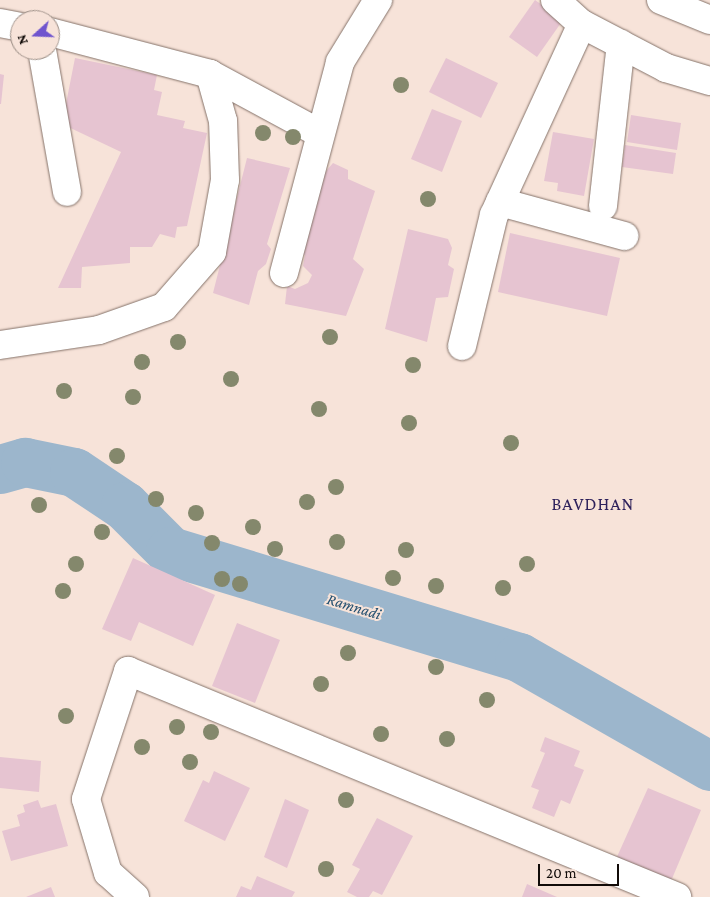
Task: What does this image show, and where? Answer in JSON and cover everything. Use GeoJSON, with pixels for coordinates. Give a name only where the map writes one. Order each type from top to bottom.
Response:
{"type":"FeatureCollection","features":[{"type":"Feature","properties":{"kind":"street"},"geometry":{"type":"LineString","coordinates":[[284,273],[319,133],[340,62],[378,0]]}},
{"type":"Feature","properties":{"kind":"street"},"geometry":{"type":"LineString","coordinates":[[556,0],[582,24],[666,68],[710,81]]}},
{"type":"Feature","properties":{"kind":"street"},"geometry":{"type":"LineString","coordinates":[[661,0],[710,20]]}},
{"type":"Feature","properties":{"kind":"street"},"geometry":{"type":"LineString","coordinates":[[462,346],[500,202],[582,24]]}},
{"type":"Feature","properties":{"kind":"street"},"geometry":{"type":"LineString","coordinates":[[60,35],[210,74],[319,133]]}},
{"type":"Feature","properties":{"kind":"street"},"geometry":{"type":"LineString","coordinates":[[604,206],[621,44]]}},
{"type":"Feature","properties":{"kind":"street"},"geometry":{"type":"LineString","coordinates":[[44,60],[67,192]]}},
{"type":"Feature","properties":{"kind":"street"},"geometry":{"type":"LineString","coordinates":[[0,345],[99,330],[164,308],[212,252],[224,180],[223,121],[210,74]]}},
{"type":"Feature","properties":{"kind":"street"},"geometry":{"type":"LineString","coordinates":[[500,202],[624,236]]}},
{"type":"Feature","properties":{"kind":"street"},"geometry":{"type":"LineString","coordinates":[[135,897],[108,873],[86,799],[128,671],[677,897]]}},
{"type":"Feature","properties":{"kind":"building"},"geometry":{"type":"Polygon","coordinates":[[[535,0],[563,20],[537,57],[509,37],[535,0]]]}},
{"type":"Feature","properties":{"kind":"building"},"geometry":{"type":"Polygon","coordinates":[[[75,58],[157,75],[154,90],[162,92],[157,115],[185,121],[183,128],[207,133],[187,226],[177,227],[175,238],[160,234],[152,247],[130,247],[130,263],[82,267],[81,288],[58,288],[121,152],[62,124],[75,58]]]}},
{"type":"Feature","properties":{"kind":"building"},"geometry":{"type":"Polygon","coordinates":[[[446,58],[498,83],[481,118],[429,92],[446,58]]]}},
{"type":"Feature","properties":{"kind":"building"},"geometry":{"type":"Polygon","coordinates":[[[0,74],[4,75],[1,104],[0,104],[0,74]]]}},
{"type":"Feature","properties":{"kind":"building"},"geometry":{"type":"Polygon","coordinates":[[[432,109],[462,121],[442,172],[411,159],[432,109]]]}},
{"type":"Feature","properties":{"kind":"building"},"geometry":{"type":"Polygon","coordinates":[[[631,115],[681,123],[677,150],[627,142],[631,115]]]}},
{"type":"Feature","properties":{"kind":"building"},"geometry":{"type":"Polygon","coordinates":[[[553,132],[594,139],[584,196],[557,191],[558,183],[544,181],[553,132]]]}},
{"type":"Feature","properties":{"kind":"building"},"geometry":{"type":"Polygon","coordinates":[[[625,145],[676,153],[673,174],[622,167],[625,145]]]}},
{"type":"Feature","properties":{"kind":"building"},"geometry":{"type":"Polygon","coordinates":[[[247,158],[290,168],[267,244],[271,249],[266,264],[258,271],[249,305],[213,293],[247,158]]]}},
{"type":"Feature","properties":{"kind":"building"},"geometry":{"type":"Polygon","coordinates":[[[333,163],[348,170],[348,179],[375,191],[353,259],[364,269],[346,316],[285,304],[287,286],[295,289],[308,283],[312,275],[303,266],[305,255],[291,251],[321,177],[333,163]]]}},
{"type":"Feature","properties":{"kind":"building"},"geometry":{"type":"Polygon","coordinates":[[[408,229],[448,239],[452,248],[448,265],[454,269],[448,297],[436,298],[427,342],[385,329],[408,229]]]}},
{"type":"Feature","properties":{"kind":"building"},"geometry":{"type":"Polygon","coordinates":[[[510,233],[620,258],[607,316],[498,292],[510,233]]]}},
{"type":"Feature","properties":{"kind":"building"},"geometry":{"type":"Polygon","coordinates":[[[133,558],[215,595],[193,646],[139,622],[131,641],[102,629],[133,558]]]}},
{"type":"Feature","properties":{"kind":"building"},"geometry":{"type":"Polygon","coordinates":[[[237,623],[280,640],[255,703],[212,686],[237,623]]]}},
{"type":"Feature","properties":{"kind":"building"},"geometry":{"type":"Polygon","coordinates":[[[545,737],[580,751],[574,766],[584,770],[570,804],[561,800],[554,817],[532,808],[539,790],[531,787],[545,753],[540,751],[545,737]]]}},
{"type":"Feature","properties":{"kind":"building"},"geometry":{"type":"Polygon","coordinates":[[[0,757],[41,761],[39,792],[0,788],[0,757]]]}},
{"type":"Feature","properties":{"kind":"building"},"geometry":{"type":"Polygon","coordinates":[[[214,771],[250,788],[225,841],[184,821],[203,780],[209,783],[214,771]]]}},
{"type":"Feature","properties":{"kind":"building"},"geometry":{"type":"Polygon","coordinates":[[[648,788],[701,810],[671,881],[616,859],[648,788]]]}},
{"type":"Feature","properties":{"kind":"building"},"geometry":{"type":"Polygon","coordinates":[[[285,799],[309,810],[287,868],[264,857],[285,799]]]}},
{"type":"Feature","properties":{"kind":"building"},"geometry":{"type":"Polygon","coordinates":[[[38,800],[41,808],[56,804],[68,846],[11,861],[2,831],[20,826],[17,815],[25,812],[23,805],[38,800]]]}},
{"type":"Feature","properties":{"kind":"building"},"geometry":{"type":"Polygon","coordinates":[[[377,818],[413,836],[382,895],[373,891],[369,897],[357,897],[347,892],[360,869],[352,865],[377,818]]]}},
{"type":"Feature","properties":{"kind":"building"},"geometry":{"type":"Polygon","coordinates":[[[257,876],[295,892],[292,897],[236,897],[241,886],[251,890],[257,876]]]}},
{"type":"Feature","properties":{"kind":"building"},"geometry":{"type":"Polygon","coordinates":[[[527,884],[557,897],[522,897],[527,884]]]}},
{"type":"Feature","properties":{"kind":"building"},"geometry":{"type":"Polygon","coordinates":[[[51,887],[55,897],[26,897],[51,887]]]}},
{"type":"Feature","properties":{"kind":"waterway","name":"Ramnadi"},"geometry":{"type":"LineString","coordinates":[[0,469],[25,462],[74,472],[125,506],[170,551],[519,657],[710,766]]}},
{"type":"Feature","properties":{"kind":"district","name":"BAVDHAN"},"geometry":{"type":"Point","coordinates":[593,504]}}]}
